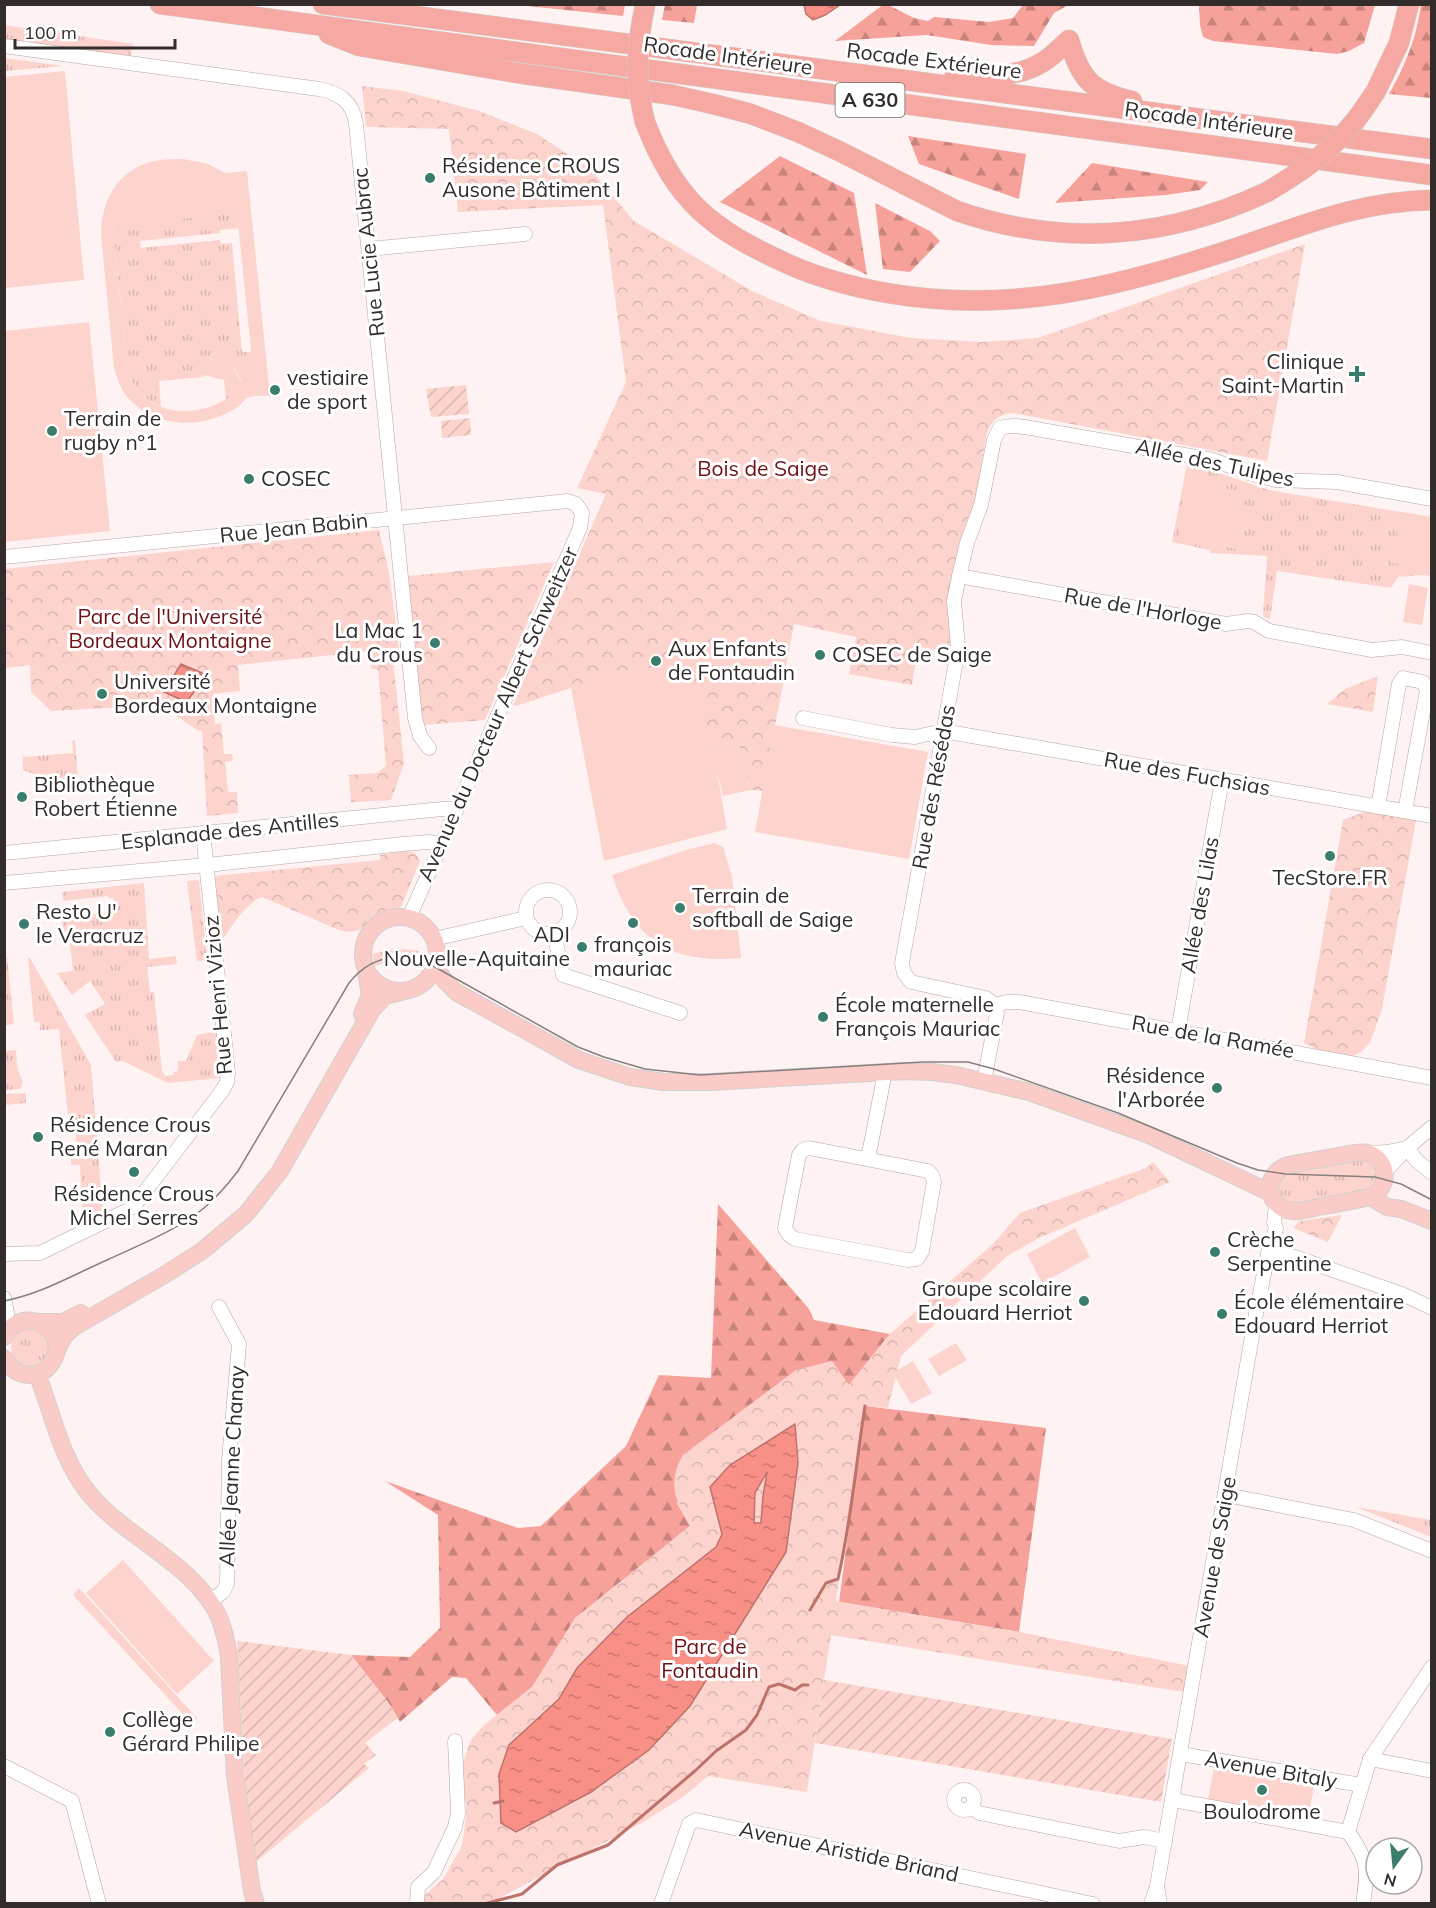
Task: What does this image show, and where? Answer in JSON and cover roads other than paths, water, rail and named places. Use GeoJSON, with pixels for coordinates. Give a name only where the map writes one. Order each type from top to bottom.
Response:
{"type":"FeatureCollection","features":[{"type":"Feature","properties":{"kind":"highway","name":"Rocade Intérieure"},"geometry":{"type":"LineString","coordinates":[[160,4],[1431,175]]}},
{"type":"Feature","properties":{"kind":"highway","name":"Rocade Extérieure"},"geometry":{"type":"LineString","coordinates":[[323,4],[1431,150]]}},
{"type":"Feature","properties":{"kind":"highway"},"geometry":{"type":"LineString","coordinates":[[308,24],[359,46],[517,73],[673,95],[750,114],[841,152],[957,211],[1020,228],[1080,234],[1155,229],[1221,212],[1267,192],[1301,172],[1328,150],[1350,127],[1376,91],[1399,43],[1409,4]]}},
{"type":"Feature","properties":{"kind":"highway"},"geometry":{"type":"LineString","coordinates":[[645,5],[639,33],[637,63],[641,105],[645,122],[665,167],[688,200],[707,218],[739,240],[793,267],[842,284],[935,300],[1001,301],[1046,297],[1174,268],[1320,218],[1364,207],[1413,200],[1431,200]]}},
{"type":"Feature","properties":{"kind":"highway"},"geometry":{"type":"LineString","coordinates":[[716,56],[846,62],[981,77],[1014,74],[1024,70],[1043,62],[1069,40],[1083,76],[1102,92],[1128,100],[1272,129]]}},
{"type":"Feature","properties":{"kind":"main road"},"geometry":{"type":"LineString","coordinates":[[5,1336],[16,1324],[23,1321],[55,1323],[70,1319],[179,1260],[240,1210],[274,1167],[365,1008],[370,995],[362,953],[368,934],[386,919],[397,917],[409,918],[424,925],[434,939],[437,949],[435,967],[422,984],[407,991],[381,987],[366,972]]}},
{"type":"Feature","properties":{"kind":"main road"},"geometry":{"type":"LineString","coordinates":[[435,967],[456,992],[579,1060],[630,1077],[664,1082],[710,1082],[905,1071],[946,1066],[1016,1085],[1029,1092],[1149,1135],[1235,1175],[1279,1203],[1375,1194]]}},
{"type":"Feature","properties":{"kind":"main road"},"geometry":{"type":"LineString","coordinates":[[5,1359],[16,1371],[23,1374],[37,1374],[51,1365],[64,1336],[74,1326],[202,1251],[246,1214],[280,1171],[372,1010],[385,996],[429,988],[456,992]]}},
{"type":"Feature","properties":{"kind":"main road"},"geometry":{"type":"LineString","coordinates":[[1279,1203],[1270,1184],[1281,1168],[1354,1153],[1368,1153],[1378,1159],[1384,1167],[1384,1173],[1375,1194]]}},
{"type":"Feature","properties":{"kind":"main road"},"geometry":{"type":"LineString","coordinates":[[1235,1175],[1260,1178],[1274,1176]]}},
{"type":"Feature","properties":{"kind":"main road"},"geometry":{"type":"LineString","coordinates":[[1375,1194],[1387,1207],[1401,1209],[1431,1221]]}},
{"type":"Feature","properties":{"kind":"main road"},"geometry":{"type":"LineString","coordinates":[[39,1322],[52,1333],[57,1350]]}},
{"type":"Feature","properties":{"kind":"main road"},"geometry":{"type":"LineString","coordinates":[[37,1374],[59,1442],[86,1490],[101,1508],[187,1576],[210,1601],[219,1617],[229,1657],[235,1776],[252,1891],[256,1904]]}},
{"type":"Feature","properties":{"kind":"main road"},"geometry":{"type":"LineString","coordinates":[[250,1870],[258,1882],[265,1904]]}},
{"type":"Feature","properties":{"kind":"street","name":"Rue Lucie Aubrac"},"geometry":{"type":"LineString","coordinates":[[4,46],[319,89],[339,94],[348,102],[355,119],[415,718],[420,736],[429,748]]}},
{"type":"Feature","properties":{"kind":"street"},"geometry":{"type":"LineString","coordinates":[[369,249],[525,234]]}},
{"type":"Feature","properties":{"kind":"street","name":"Allée des Tulipes"},"geometry":{"type":"LineString","coordinates":[[1000,428],[1015,426],[1203,459],[1276,480],[1337,482],[1431,499]]}},
{"type":"Feature","properties":{"kind":"street","name":"Rue des Résédas"},"geometry":{"type":"LineString","coordinates":[[995,1005],[977,995],[911,982],[904,973],[902,963],[958,647],[954,601],[967,543],[981,505],[994,440],[1000,428]]}},
{"type":"Feature","properties":{"kind":"street","name":"Rue Jean Babin"},"geometry":{"type":"LineString","coordinates":[[4,557],[568,501],[576,504],[580,509]]}},
{"type":"Feature","properties":{"kind":"street","name":"Avenue du Docteur Albert Schweitzer"},"geometry":{"type":"LineString","coordinates":[[409,918],[580,528],[582,513],[580,509]]}},
{"type":"Feature","properties":{"kind":"street","name":"Rue de l'Horloge"},"geometry":{"type":"LineString","coordinates":[[959,576],[1226,624],[1256,622],[1269,631],[1372,650],[1402,647],[1431,652]]}},
{"type":"Feature","properties":{"kind":"street"},"geometry":{"type":"LineString","coordinates":[[1378,807],[1400,684],[1403,678],[1424,681],[1427,690],[1405,811]]}},
{"type":"Feature","properties":{"kind":"street"},"geometry":{"type":"LineString","coordinates":[[802,718],[892,735],[915,737],[943,731]]}},
{"type":"Feature","properties":{"kind":"street","name":"Rue des Fuchsias"},"geometry":{"type":"LineString","coordinates":[[943,731],[1431,816]]}},
{"type":"Feature","properties":{"kind":"street","name":"Allée des Lilas"},"geometry":{"type":"LineString","coordinates":[[1178,1031],[1222,780]]}},
{"type":"Feature","properties":{"kind":"street","name":"Esplanade des Antilles"},"geometry":{"type":"LineString","coordinates":[[4,853],[456,809]]}},
{"type":"Feature","properties":{"kind":"street","name":"Rue Henri Vizioz"},"geometry":{"type":"LineString","coordinates":[[4,1254],[40,1253],[128,1210],[137,1202],[227,1082],[228,1073],[203,833]]}},
{"type":"Feature","properties":{"kind":"street","name":"Esplanade des Antilles"},"geometry":{"type":"LineString","coordinates":[[4,883],[207,865],[406,843],[441,844]]}},
{"type":"Feature","properties":{"kind":"street"},"geometry":{"type":"LineString","coordinates":[[543,890],[557,891],[568,902],[570,915],[564,927],[554,933],[540,933],[529,924],[526,918],[525,911],[530,897],[543,890]]}},
{"type":"Feature","properties":{"kind":"street"},"geometry":{"type":"LineString","coordinates":[[434,939],[526,918]]}},
{"type":"Feature","properties":{"kind":"street"},"geometry":{"type":"LineString","coordinates":[[554,933],[563,975],[680,1013]]}},
{"type":"Feature","properties":{"kind":"street","name":"Rue de la Ramée"},"geometry":{"type":"LineString","coordinates":[[995,1005],[1019,1002],[1431,1078]]}},
{"type":"Feature","properties":{"kind":"street"},"geometry":{"type":"LineString","coordinates":[[984,1077],[997,1013],[995,1005]]}},
{"type":"Feature","properties":{"kind":"street"},"geometry":{"type":"LineString","coordinates":[[868,1159],[885,1072]]}},
{"type":"Feature","properties":{"kind":"street"},"geometry":{"type":"LineString","coordinates":[[1384,1173],[1431,1127]]}},
{"type":"Feature","properties":{"kind":"street"},"geometry":{"type":"LineString","coordinates":[[809,1148],[868,1159],[927,1171],[932,1175],[934,1182],[922,1251],[917,1259],[908,1260],[795,1239],[785,1228],[799,1155],[803,1150],[809,1148]]}},
{"type":"Feature","properties":{"kind":"street"},"geometry":{"type":"LineString","coordinates":[[1368,1153],[1407,1148]]}},
{"type":"Feature","properties":{"kind":"street"},"geometry":{"type":"LineString","coordinates":[[1407,1148],[1416,1160],[1431,1173]]}},
{"type":"Feature","properties":{"kind":"street","name":"Avenue de Saige"},"geometry":{"type":"LineString","coordinates":[[1157,1887],[1254,1325],[1269,1248],[1276,1229],[1274,1222],[1279,1203]]}},
{"type":"Feature","properties":{"kind":"street"},"geometry":{"type":"LineString","coordinates":[[1269,1248],[1402,1294],[1431,1308]]}},
{"type":"Feature","properties":{"kind":"street"},"geometry":{"type":"LineString","coordinates":[[4,1298],[7,1313],[5,1336]]}},
{"type":"Feature","properties":{"kind":"street","name":"Allée Jeanne Chanay"},"geometry":{"type":"LineString","coordinates":[[210,1601],[223,1592],[227,1584],[230,1460],[239,1344],[219,1307]]}},
{"type":"Feature","properties":{"kind":"street"},"geometry":{"type":"LineString","coordinates":[[1226,1495],[1354,1520],[1431,1551]]}},
{"type":"Feature","properties":{"kind":"street"},"geometry":{"type":"LineString","coordinates":[[1348,1832],[1370,1759],[1431,1667]]}},
{"type":"Feature","properties":{"kind":"street"},"geometry":{"type":"LineString","coordinates":[[417,1904],[416,1891],[434,1872],[455,1827],[458,1813],[455,1741]]}},
{"type":"Feature","properties":{"kind":"street","name":"Avenue Bitaly"},"geometry":{"type":"LineString","coordinates":[[1181,1754],[1361,1785]]}},
{"type":"Feature","properties":{"kind":"street"},"geometry":{"type":"LineString","coordinates":[[1370,1759],[1431,1771]]}},
{"type":"Feature","properties":{"kind":"street"},"geometry":{"type":"LineString","coordinates":[[4,1766],[72,1801],[99,1904]]}},
{"type":"Feature","properties":{"kind":"street"},"geometry":{"type":"LineString","coordinates":[[1173,1800],[1348,1832],[1360,1847],[1365,1860],[1363,1904]]}},
{"type":"Feature","properties":{"kind":"street"},"geometry":{"type":"LineString","coordinates":[[971,1808],[979,1813],[1119,1841],[1144,1837],[1165,1841]]}},
{"type":"Feature","properties":{"kind":"street","name":"Avenue Aristide Briand"},"geometry":{"type":"LineString","coordinates":[[661,1904],[689,1824],[696,1820],[1093,1904]]}},
{"type":"Feature","properties":{"kind":"street"},"geometry":{"type":"LineString","coordinates":[[1151,1904],[1157,1887]]}},
{"type":"Feature","properties":{"kind":"street"},"geometry":{"type":"LineString","coordinates":[[1157,1887],[1160,1904]]}},
{"type":"Feature","properties":{"kind":"water"},"geometry":{"type":"Polygon","coordinates":[[[804,4],[840,5],[813,20],[806,14],[804,4]]]}},
{"type":"Feature","properties":{"kind":"water"},"geometry":{"type":"Polygon","coordinates":[[[181,664],[202,673],[194,692],[186,702],[164,692],[181,664]]]}},
{"type":"Feature","properties":{"kind":"water"},"geometry":{"type":"Polygon","coordinates":[[[795,1424],[798,1463],[786,1552],[690,1706],[649,1750],[591,1792],[516,1832],[501,1823],[499,1774],[509,1745],[559,1699],[577,1668],[627,1617],[716,1547],[722,1534],[710,1487],[730,1465],[795,1424]],[[767,1472],[755,1493],[754,1523],[761,1523],[767,1472]]]}},
{"type":"Feature","properties":{"kind":"waterway"},"geometry":{"type":"LineString","coordinates":[[810,1610],[826,1583],[838,1579],[850,1514],[865,1406]]}},
{"type":"Feature","properties":{"kind":"waterway"},"geometry":{"type":"LineString","coordinates":[[484,1904],[522,1894],[557,1865],[608,1845],[716,1751],[746,1730],[757,1715],[769,1687],[779,1684],[795,1690],[802,1685],[808,1685]]}},
{"type":"Feature","properties":{"kind":"waterway"},"geometry":{"type":"LineString","coordinates":[[494,1803],[503,1801]]}},
{"type":"Feature","properties":{"kind":"tram line"},"geometry":{"type":"LineString","coordinates":[[4,1301],[44,1289],[144,1243],[182,1224],[209,1204],[238,1171],[349,983],[368,966],[389,958],[411,959],[435,967],[578,1047],[645,1069],[700,1075],[923,1062],[968,1062],[1118,1113],[1258,1170],[1286,1174],[1375,1177],[1401,1184],[1432,1200]]}},
{"type":"Feature","properties":{"kind":"place","name":"Résidence CROUS Ausone Bâtiment I"},"geometry":{"type":"Point","coordinates":[430,178]}},
{"type":"Feature","properties":{"kind":"place","name":"Clinique Saint-Martin"},"geometry":{"type":"Point","coordinates":[1357,374]}},
{"type":"Feature","properties":{"kind":"place","name":"vestiaire de sport"},"geometry":{"type":"Point","coordinates":[275,390]}},
{"type":"Feature","properties":{"kind":"place","name":"Terrain de rugby n°1"},"geometry":{"type":"Point","coordinates":[52,431]}},
{"type":"Feature","properties":{"kind":"place","name":"COSEC"},"geometry":{"type":"Point","coordinates":[249,479]}},
{"type":"Feature","properties":{"kind":"place","name":"La Mac 1 du Crous"},"geometry":{"type":"Point","coordinates":[435,643]}},
{"type":"Feature","properties":{"kind":"place","name":"COSEC de Saige"},"geometry":{"type":"Point","coordinates":[820,655]}},
{"type":"Feature","properties":{"kind":"place","name":"Aux Enfants de Fontaudin"},"geometry":{"type":"Point","coordinates":[656,661]}},
{"type":"Feature","properties":{"kind":"place","name":"Université Bordeaux Montaigne"},"geometry":{"type":"Point","coordinates":[102,694]}},
{"type":"Feature","properties":{"kind":"place","name":"Bibliothèque Robert Étienne"},"geometry":{"type":"Point","coordinates":[22,797]}},
{"type":"Feature","properties":{"kind":"place","name":"TecStore.FR"},"geometry":{"type":"Point","coordinates":[1330,856]}},
{"type":"Feature","properties":{"kind":"place","name":"Terrain de softball de Saige"},"geometry":{"type":"Point","coordinates":[680,908]}},
{"type":"Feature","properties":{"kind":"place","name":"françois mauriac"},"geometry":{"type":"Point","coordinates":[633,923]}},
{"type":"Feature","properties":{"kind":"place","name":"Resto U' le Veracruz"},"geometry":{"type":"Point","coordinates":[24,924]}},
{"type":"Feature","properties":{"kind":"place","name":"ADI Nouvelle-Aquitaine"},"geometry":{"type":"Point","coordinates":[582,947]}},
{"type":"Feature","properties":{"kind":"place","name":"École maternelle François Mauriac"},"geometry":{"type":"Point","coordinates":[823,1017]}},
{"type":"Feature","properties":{"kind":"place","name":"Résidence l'Arborée"},"geometry":{"type":"Point","coordinates":[1217,1088]}},
{"type":"Feature","properties":{"kind":"place","name":"Résidence Crous René Maran"},"geometry":{"type":"Point","coordinates":[38,1137]}},
{"type":"Feature","properties":{"kind":"place","name":"Résidence Crous Michel Serres"},"geometry":{"type":"Point","coordinates":[134,1172]}},
{"type":"Feature","properties":{"kind":"place","name":"Crèche Serpentine"},"geometry":{"type":"Point","coordinates":[1215,1252]}},
{"type":"Feature","properties":{"kind":"place","name":"Groupe scolaire Edouard Herriot"},"geometry":{"type":"Point","coordinates":[1084,1301]}},
{"type":"Feature","properties":{"kind":"place","name":"École élémentaire Edouard Herriot"},"geometry":{"type":"Point","coordinates":[1222,1314]}},
{"type":"Feature","properties":{"kind":"place","name":"Collège Gérard Philipe"},"geometry":{"type":"Point","coordinates":[110,1732]}},
{"type":"Feature","properties":{"kind":"place","name":"Boulodrome"},"geometry":{"type":"Point","coordinates":[1262,1790]}},
{"type":"Feature","properties":{"kind":"park label","name":"Bois de Saige"},"geometry":{"type":"Point","coordinates":[763,469]}},
{"type":"Feature","properties":{"kind":"park label","name":"Parc de l'Université Bordeaux Montaigne"},"geometry":{"type":"Point","coordinates":[170,629]}},
{"type":"Feature","properties":{"kind":"park label","name":"Parc de Fontaudin"},"geometry":{"type":"Point","coordinates":[710,1659]}}]}
